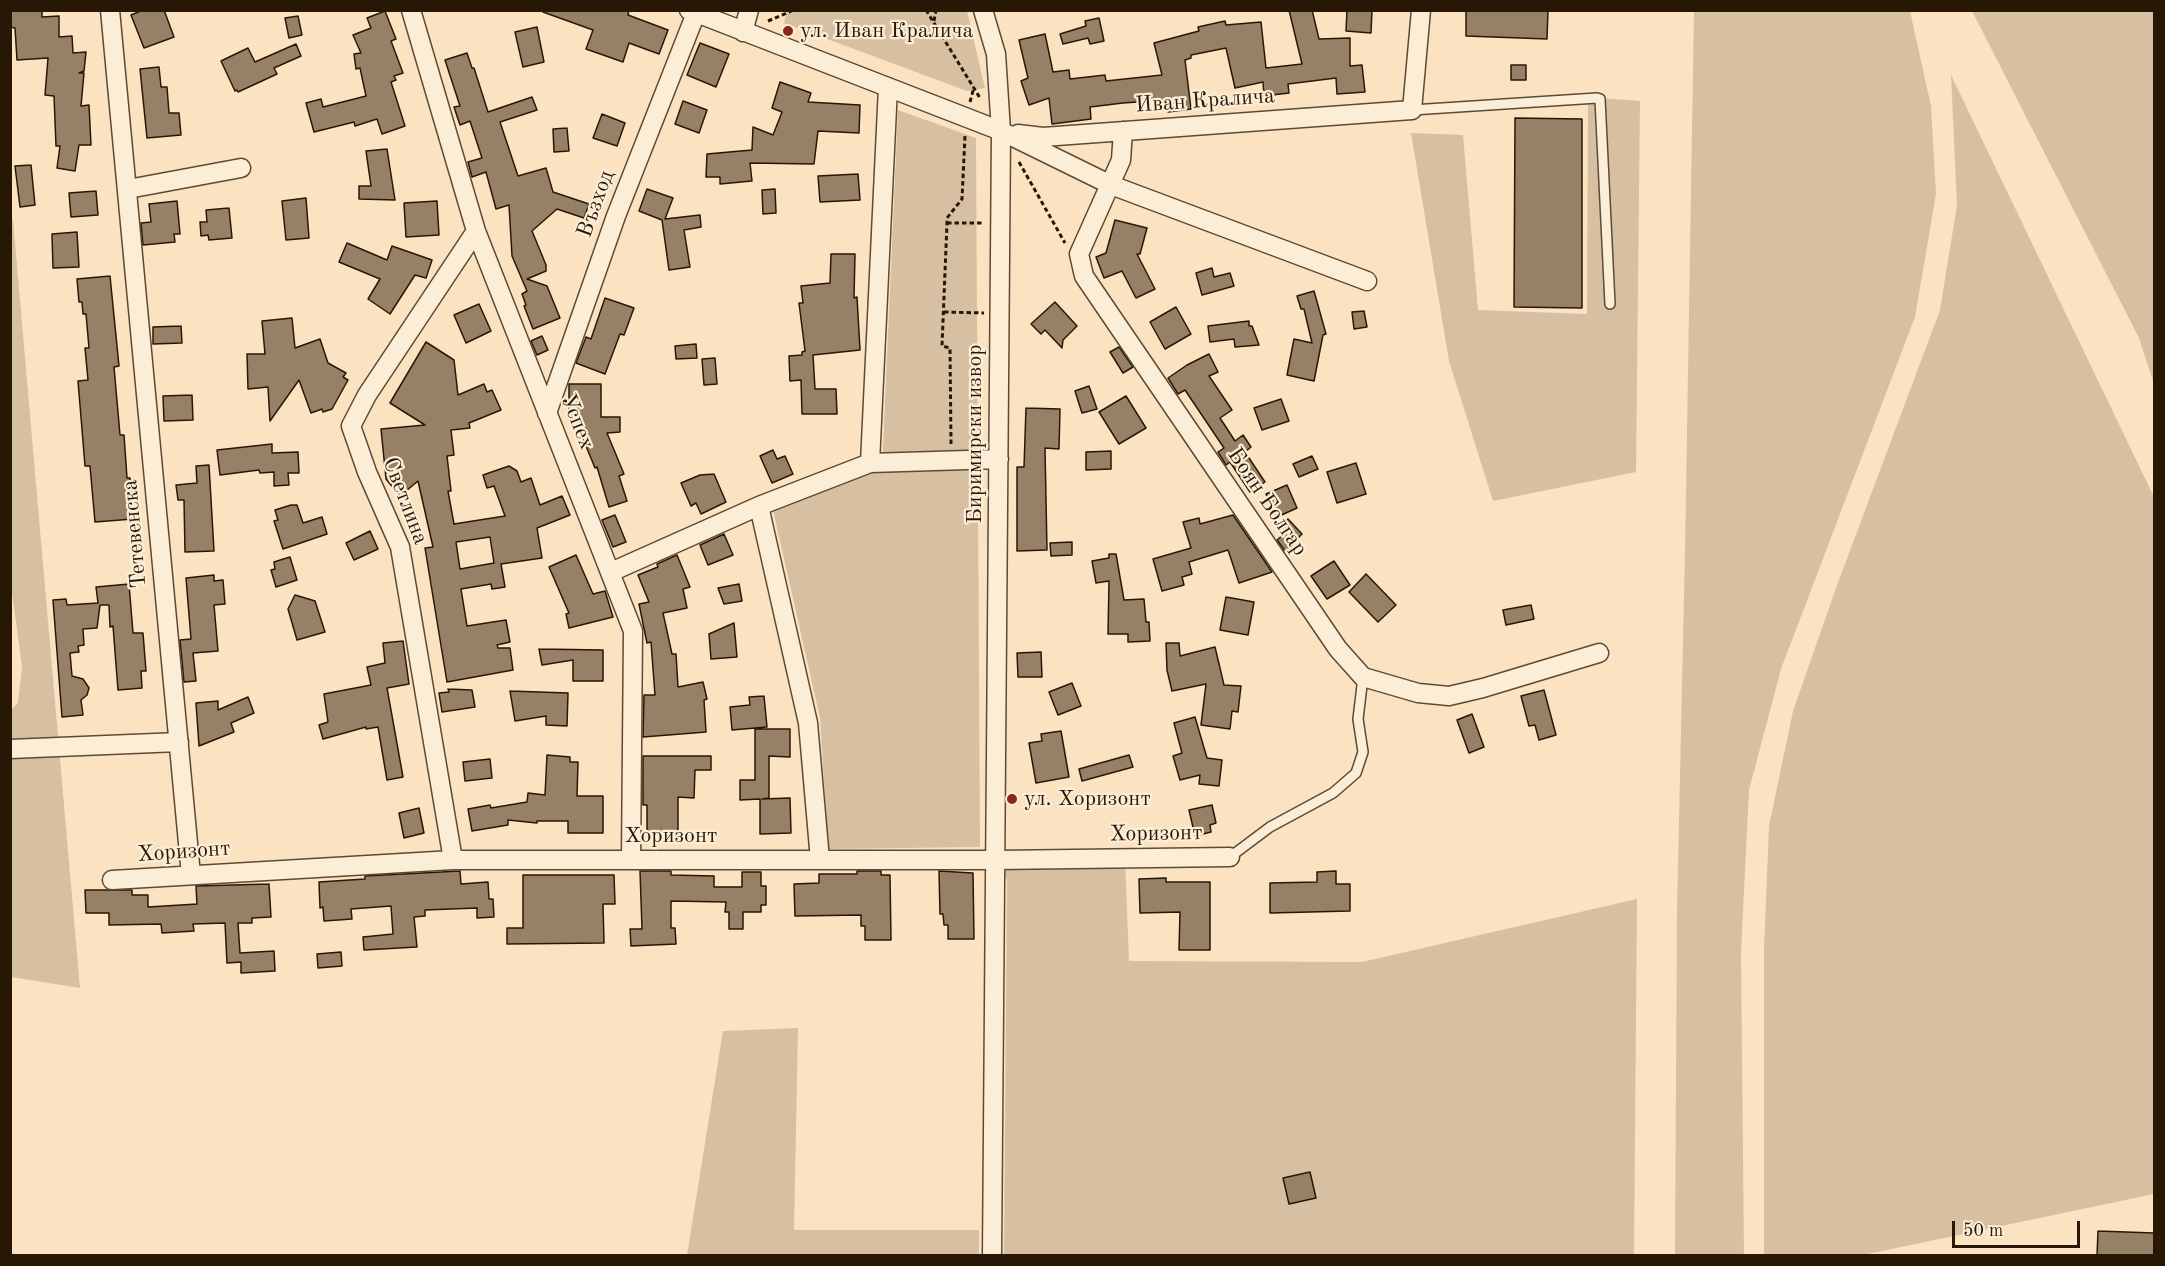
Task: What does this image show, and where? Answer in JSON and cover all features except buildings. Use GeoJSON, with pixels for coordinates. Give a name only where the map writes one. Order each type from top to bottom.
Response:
{"type":"FeatureCollection","features":[{"type":"Feature","properties":{"kind":"street","name":"Тетевенска"},"geometry":{"type":"LineString","coordinates":[[110,10],[191,875]]}},
{"type":"Feature","properties":{"kind":"street","name":"Успех"},"geometry":{"type":"LineString","coordinates":[[411,10],[476,231],[633,631],[631,860]]}},
{"type":"Feature","properties":{"kind":"street"},"geometry":{"type":"LineString","coordinates":[[743,32],[749,10]]}},
{"type":"Feature","properties":{"kind":"street","name":"Биримирски извор"},"geometry":{"type":"LineString","coordinates":[[983,10],[996,54],[1001,131],[992,1256]]}},
{"type":"Feature","properties":{"kind":"street"},"geometry":{"type":"LineString","coordinates":[[1412,110],[1421,10]]}},
{"type":"Feature","properties":{"kind":"street","name":"Иван Кралича"},"geometry":{"type":"LineString","coordinates":[[692,12],[1001,131],[1111,185],[1367,281]]}},
{"type":"Feature","properties":{"kind":"street","name":"Възход"},"geometry":{"type":"LineString","coordinates":[[547,413],[616,216],[692,12]]}},
{"type":"Feature","properties":{"kind":"street"},"geometry":{"type":"LineString","coordinates":[[870,463],[888,87]]}},
{"type":"Feature","properties":{"kind":"street","name":"Иван Кралича"},"geometry":{"type":"LineString","coordinates":[[1001,131],[1043,137],[1412,110]]}},
{"type":"Feature","properties":{"kind":"street","name":"Боян Болгар"},"geometry":{"type":"LineString","coordinates":[[1123,131],[1121,160],[1078,254],[1084,276],[1338,649],[1364,677]]}},
{"type":"Feature","properties":{"kind":"street"},"geometry":{"type":"LineString","coordinates":[[128,189],[241,168]]}},
{"type":"Feature","properties":{"kind":"street","name":"Светлина"},"geometry":{"type":"LineString","coordinates":[[453,860],[400,547],[367,472],[351,426],[367,395],[476,231]]}},
{"type":"Feature","properties":{"kind":"street"},"geometry":{"type":"LineString","coordinates":[[611,572],[759,506],[870,463],[999,459]]}},
{"type":"Feature","properties":{"kind":"street"},"geometry":{"type":"LineString","coordinates":[[759,506],[808,723],[820,860]]}},
{"type":"Feature","properties":{"kind":"street"},"geometry":{"type":"LineString","coordinates":[[1364,677],[1418,693],[1449,696],[1599,653]]}},
{"type":"Feature","properties":{"kind":"street"},"geometry":{"type":"LineString","coordinates":[[10,749],[178,742]]}},
{"type":"Feature","properties":{"kind":"street","name":"Хоризонт"},"geometry":{"type":"LineString","coordinates":[[112,880],[453,860],[996,860],[1230,856]]}},
{"type":"Feature","properties":{"kind":"lane"},"geometry":{"type":"LineString","coordinates":[[1412,110],[1600,99],[1610,304]]}},
{"type":"Feature","properties":{"kind":"lane"},"geometry":{"type":"LineString","coordinates":[[1230,856],[1270,827],[1333,793],[1356,773],[1363,752],[1358,719],[1364,677]]}},
{"type":"Feature","properties":{"kind":"path"},"geometry":{"type":"LineString","coordinates":[[933,22],[936,10]]}},
{"type":"Feature","properties":{"kind":"path"},"geometry":{"type":"LineString","coordinates":[[951,460],[950,348],[942,346],[947,218],[962,199],[965,117],[974,87]]}},
{"type":"Feature","properties":{"kind":"path"},"geometry":{"type":"LineString","coordinates":[[947,223],[1001,224]]}},
{"type":"Feature","properties":{"kind":"path"},"geometry":{"type":"LineString","coordinates":[[944,312],[1000,314]]}},
{"type":"Feature","properties":{"kind":"shaded area"},"geometry":{"type":"Polygon","coordinates":[[[787,11],[967,11],[985,88],[967,91],[784,23],[787,11]]]}},
{"type":"Feature","properties":{"kind":"shaded area"},"geometry":{"type":"Polygon","coordinates":[[[1694,11],[1910,11],[1931,106],[1936,194],[1915,317],[1781,669],[1749,790],[1741,952],[1744,1256],[1675,1255],[1677,909],[1694,11]]]}},
{"type":"Feature","properties":{"kind":"shaded area"},"geometry":{"type":"Polygon","coordinates":[[[1972,11],[2154,11],[2154,384],[2139,338],[1972,11]]]}},
{"type":"Feature","properties":{"kind":"shaded area"},"geometry":{"type":"Polygon","coordinates":[[[1951,75],[2154,497],[2154,1194],[1863,1255],[1764,1255],[1764,949],[1769,826],[1793,711],[1836,588],[1940,310],[1957,205],[1951,75]]]}},
{"type":"Feature","properties":{"kind":"shaded area"},"geometry":{"type":"Polygon","coordinates":[[[1588,97],[1640,101],[1636,472],[1493,501],[1449,361],[1411,133],[1463,135],[1478,310],[1587,314],[1588,97]]]}},
{"type":"Feature","properties":{"kind":"shaded area"},"geometry":{"type":"Polygon","coordinates":[[[898,110],[976,138],[980,847],[828,849],[820,718],[773,510],[882,469],[898,110]]]}},
{"type":"Feature","properties":{"kind":"shaded area"},"geometry":{"type":"Polygon","coordinates":[[[11,220],[13,220],[80,988],[11,977],[10,711],[18,703],[22,667],[10,578],[11,220]]]}},
{"type":"Feature","properties":{"kind":"shaded area"},"geometry":{"type":"Polygon","coordinates":[[[1125,858],[1129,961],[1362,962],[1637,899],[1634,1255],[1004,1255],[1007,880],[996,860],[1125,858]]]}},
{"type":"Feature","properties":{"kind":"shaded area"},"geometry":{"type":"Polygon","coordinates":[[[798,1028],[794,1230],[979,1230],[979,1255],[687,1255],[723,1031],[798,1028]]]}},
{"type":"Feature","properties":{"kind":"place","name":"ул. Иван Кралича"},"geometry":{"type":"Point","coordinates":[788,31]}},
{"type":"Feature","properties":{"kind":"place","name":"ул. Хоризонт"},"geometry":{"type":"Point","coordinates":[1012,799]}}]}
